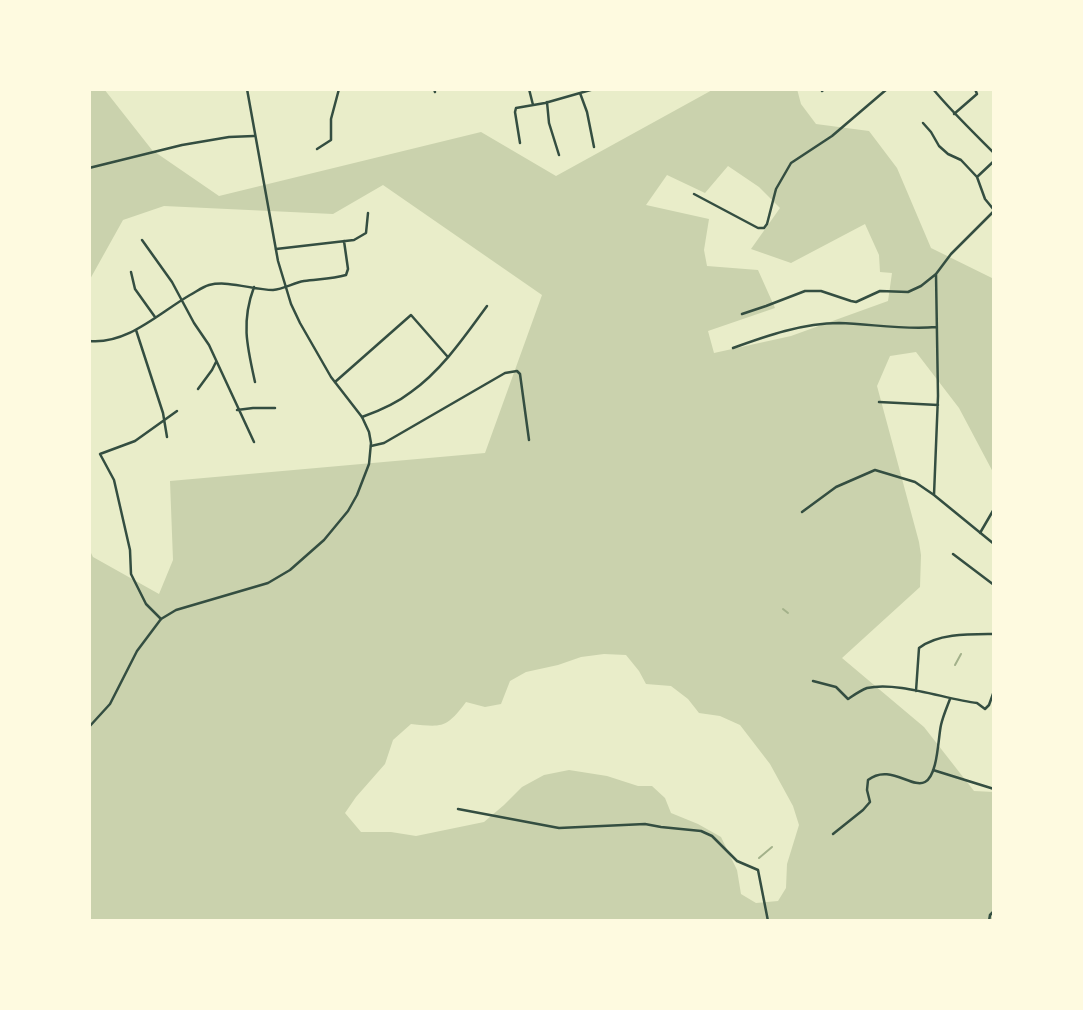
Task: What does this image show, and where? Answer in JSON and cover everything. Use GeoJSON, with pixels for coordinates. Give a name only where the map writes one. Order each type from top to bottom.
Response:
{"type":"FeatureCollection","features":[{"type":"Feature","properties":{"kind":"street"},"geometry":{"type":"LineString","coordinates":[[89,727],[110,704],[137,651],[161,619],[176,610],[268,583],[300,562],[324,540],[348,511],[369,464],[369,432],[362,417],[335,382],[291,304],[278,261],[247,89]]}},
{"type":"Feature","properties":{"kind":"street"},"geometry":{"type":"LineString","coordinates":[[317,149],[331,140],[331,119],[339,89]]}},
{"type":"Feature","properties":{"kind":"street"},"geometry":{"type":"LineString","coordinates":[[529,89],[533,105]]}},
{"type":"Feature","properties":{"kind":"street"},"geometry":{"type":"LineString","coordinates":[[520,143],[516,108],[594,89]]}},
{"type":"Feature","properties":{"kind":"street"},"geometry":{"type":"LineString","coordinates":[[694,194],[758,228],[764,228],[776,189],[791,163],[832,136],[887,89]]}},
{"type":"Feature","properties":{"kind":"street"},"geometry":{"type":"LineString","coordinates":[[933,89],[994,153]]}},
{"type":"Feature","properties":{"kind":"street"},"geometry":{"type":"LineString","coordinates":[[954,114],[977,94],[975,89]]}},
{"type":"Feature","properties":{"kind":"street"},"geometry":{"type":"LineString","coordinates":[[582,92],[594,147]]}},
{"type":"Feature","properties":{"kind":"street"},"geometry":{"type":"LineString","coordinates":[[547,102],[549,123],[559,155]]}},
{"type":"Feature","properties":{"kind":"street"},"geometry":{"type":"LineString","coordinates":[[742,314],[805,291],[821,291],[851,302],[880,291],[908,292],[936,274],[951,254],[994,211],[985,199],[976,177],[961,160],[939,146],[923,123]]}},
{"type":"Feature","properties":{"kind":"street"},"geometry":{"type":"LineString","coordinates":[[89,168],[182,145],[229,137],[254,136]]}},
{"type":"Feature","properties":{"kind":"street"},"geometry":{"type":"LineString","coordinates":[[976,177],[994,161]]}},
{"type":"Feature","properties":{"kind":"street"},"geometry":{"type":"LineString","coordinates":[[276,249],[354,240],[366,233],[368,214]]}},
{"type":"Feature","properties":{"kind":"street"},"geometry":{"type":"LineString","coordinates":[[142,240],[209,345],[254,442]]}},
{"type":"Feature","properties":{"kind":"street"},"geometry":{"type":"LineString","coordinates":[[89,341],[110,340],[136,330],[209,285],[276,290],[301,281],[328,280],[346,275],[348,269],[344,241]]}},
{"type":"Feature","properties":{"kind":"street"},"geometry":{"type":"LineString","coordinates":[[131,272],[135,289],[155,317]]}},
{"type":"Feature","properties":{"kind":"street"},"geometry":{"type":"LineString","coordinates":[[934,495],[937,405],[936,274]]}},
{"type":"Feature","properties":{"kind":"street"},"geometry":{"type":"LineString","coordinates":[[254,287],[247,305],[246,327],[256,382]]}},
{"type":"Feature","properties":{"kind":"street"},"geometry":{"type":"LineString","coordinates":[[362,417],[382,410],[411,393],[438,368],[487,306]]}},
{"type":"Feature","properties":{"kind":"street"},"geometry":{"type":"LineString","coordinates":[[335,382],[411,315],[447,356]]}},
{"type":"Feature","properties":{"kind":"street"},"geometry":{"type":"LineString","coordinates":[[733,348],[804,327],[836,323],[912,329],[936,327]]}},
{"type":"Feature","properties":{"kind":"street"},"geometry":{"type":"LineString","coordinates":[[136,330],[165,421],[167,437]]}},
{"type":"Feature","properties":{"kind":"street"},"geometry":{"type":"LineString","coordinates":[[198,389],[216,362]]}},
{"type":"Feature","properties":{"kind":"street"},"geometry":{"type":"LineString","coordinates":[[371,446],[384,443],[505,373],[517,371],[520,374],[529,440]]}},
{"type":"Feature","properties":{"kind":"street"},"geometry":{"type":"LineString","coordinates":[[879,402],[937,405]]}},
{"type":"Feature","properties":{"kind":"street"},"geometry":{"type":"LineString","coordinates":[[237,410],[275,408]]}},
{"type":"Feature","properties":{"kind":"street"},"geometry":{"type":"LineString","coordinates":[[161,619],[146,604],[131,574],[130,550],[114,480],[100,454],[135,441],[177,411]]}},
{"type":"Feature","properties":{"kind":"street"},"geometry":{"type":"LineString","coordinates":[[802,512],[836,487],[875,470],[915,482],[994,544]]}},
{"type":"Feature","properties":{"kind":"street"},"geometry":{"type":"LineString","coordinates":[[980,533],[994,509]]}},
{"type":"Feature","properties":{"kind":"street"},"geometry":{"type":"LineString","coordinates":[[953,554],[994,585]]}},
{"type":"Feature","properties":{"kind":"street"},"geometry":{"type":"LineString","coordinates":[[915,691],[919,648],[935,640],[994,634]]}},
{"type":"Feature","properties":{"kind":"street"},"geometry":{"type":"LineString","coordinates":[[813,681],[835,687],[848,699],[866,688],[903,688],[977,703],[985,709],[994,691]]}},
{"type":"Feature","properties":{"kind":"street"},"geometry":{"type":"LineString","coordinates":[[833,834],[870,802],[868,780],[874,776],[885,774],[917,783],[925,782],[931,776],[941,724],[950,699]]}},
{"type":"Feature","properties":{"kind":"street"},"geometry":{"type":"LineString","coordinates":[[933,770],[994,789]]}},
{"type":"Feature","properties":{"kind":"street"},"geometry":{"type":"LineString","coordinates":[[458,809],[559,828],[645,824],[707,833],[732,858],[758,870],[768,921]]}},
{"type":"Feature","properties":{"kind":"street"},"geometry":{"type":"LineString","coordinates":[[989,921],[994,911]]}},
{"type":"Feature","properties":{"kind":"green space"},"geometry":{"type":"Polygon","coordinates":[[[93,89],[104,89],[152,150],[219,196],[481,132],[556,176],[714,89],[797,89],[801,104],[816,124],[869,131],[897,168],[931,248],[994,279],[994,474],[959,408],[916,352],[890,356],[877,386],[919,542],[920,587],[842,658],[924,727],[974,791],[994,792],[994,919],[89,921],[89,549],[93,557],[159,594],[173,560],[170,481],[485,453],[542,295],[383,185],[333,214],[164,206],[123,220],[89,281],[89,93],[93,89]],[[728,166],[705,193],[667,175],[646,205],[709,219],[704,250],[707,266],[758,270],[775,308],[708,331],[714,353],[791,336],[888,301],[892,273],[880,272],[879,255],[865,224],[791,263],[751,249],[780,208],[759,187],[728,166]],[[626,655],[581,657],[526,672],[510,681],[501,704],[485,707],[466,702],[443,724],[411,724],[393,740],[385,764],[345,813],[361,832],[391,832],[416,836],[484,822],[522,787],[544,775],[569,770],[607,776],[638,786],[652,786],[665,798],[671,813],[721,837],[737,870],[741,894],[756,903],[778,901],[786,888],[787,864],[799,825],[793,806],[770,764],[740,725],[720,716],[699,713],[688,699],[671,686],[646,684],[626,655]]]}},
{"type":"Feature","properties":{"kind":"waterway"},"geometry":{"type":"LineString","coordinates":[[783,609],[788,613]]}},
{"type":"Feature","properties":{"kind":"waterway"},"geometry":{"type":"LineString","coordinates":[[955,665],[961,654]]}},
{"type":"Feature","properties":{"kind":"waterway"},"geometry":{"type":"LineString","coordinates":[[759,858],[772,847]]}}]}
